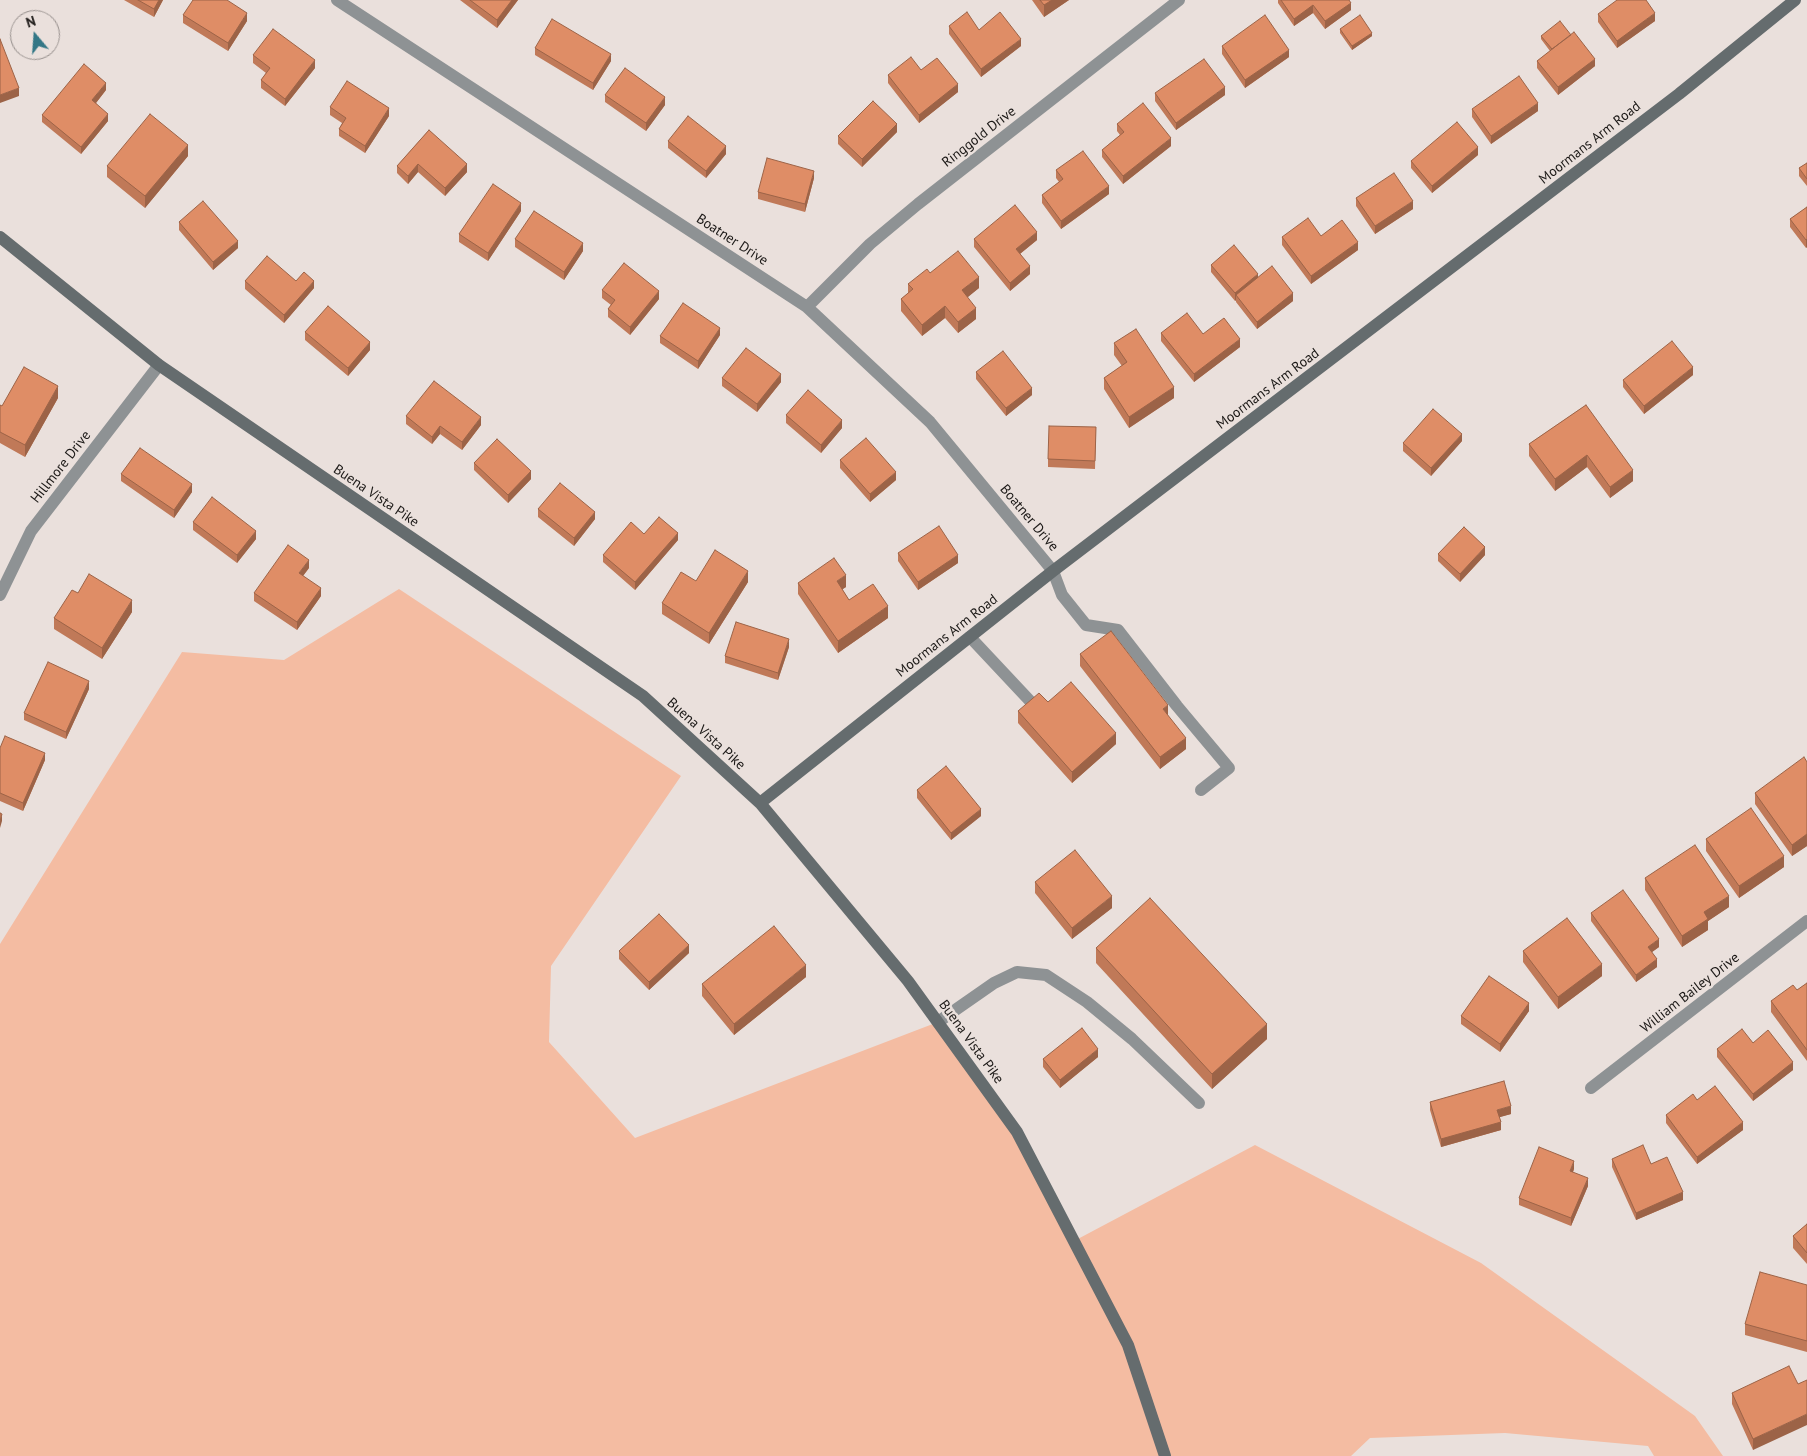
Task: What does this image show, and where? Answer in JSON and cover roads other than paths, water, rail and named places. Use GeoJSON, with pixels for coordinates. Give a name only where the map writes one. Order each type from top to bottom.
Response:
{"type":"FeatureCollection","features":[{"type":"Feature","properties":{"kind":"main road","name":"Moormans Arm Road"},"geometry":{"type":"LineString","coordinates":[[760,803],[1053,571],[1663,106],[1795,0]]}},
{"type":"Feature","properties":{"kind":"main road","name":"Buena Vista Pike"},"geometry":{"type":"LineString","coordinates":[[0,237],[160,365],[643,696],[760,803],[908,981],[1017,1132],[1128,1344],[1165,1456]]}},
{"type":"Feature","properties":{"kind":"street","name":"Boatner Drive"},"geometry":{"type":"LineString","coordinates":[[337,0],[808,308],[930,422],[1053,571],[1062,595],[1086,625],[1118,630],[1176,706],[1228,768],[1201,790]]}},
{"type":"Feature","properties":{"kind":"street","name":"Ringgold Drive"},"geometry":{"type":"LineString","coordinates":[[808,308],[884,232],[1179,0]]}},
{"type":"Feature","properties":{"kind":"street","name":"Hillmore Drive"},"geometry":{"type":"LineString","coordinates":[[0,595],[31,531],[160,365]]}},
{"type":"Feature","properties":{"kind":"street"},"geometry":{"type":"LineString","coordinates":[[970,637],[1030,701]]}},
{"type":"Feature","properties":{"kind":"street","name":"William Bailey Drive"},"geometry":{"type":"LineString","coordinates":[[1591,1088],[1807,921]]}},
{"type":"Feature","properties":{"kind":"street"},"geometry":{"type":"LineString","coordinates":[[938,1022],[994,984],[1017,972],[1046,975],[1087,1002],[1132,1040],[1199,1103]]}}]}
